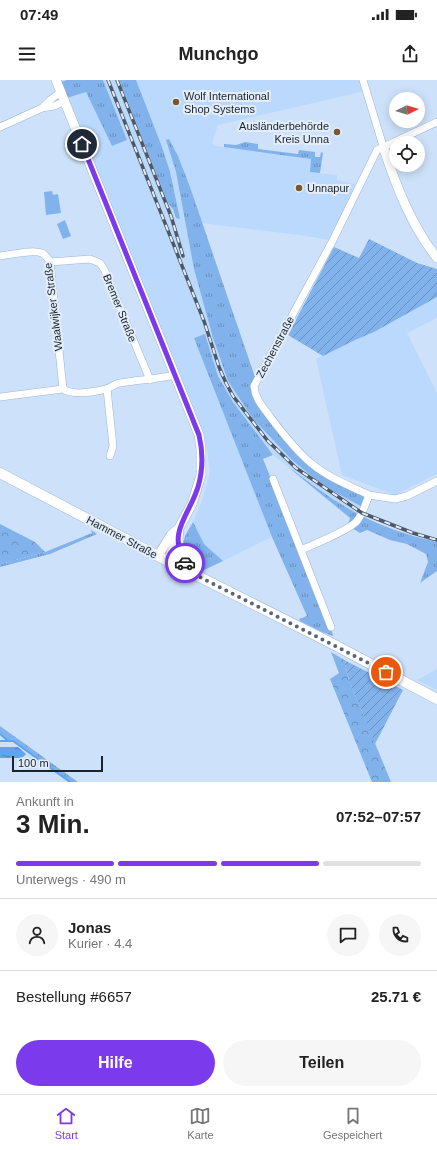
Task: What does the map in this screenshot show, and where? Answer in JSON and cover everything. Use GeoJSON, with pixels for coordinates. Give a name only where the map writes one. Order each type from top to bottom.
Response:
{"type":"FeatureCollection","features":[{"type":"Feature","properties":{"kind":"main road","name":"Hammer Straße"},"geometry":{"type":"LineString","coordinates":[[0,473],[167,561],[329,642],[437,699]]}},
{"type":"Feature","properties":{"kind":"street"},"geometry":{"type":"LineString","coordinates":[[56,80],[199,435],[202,448],[201,475],[192,504],[179,528],[171,535],[158,556]]}},
{"type":"Feature","properties":{"kind":"street"},"geometry":{"type":"LineString","coordinates":[[363,80],[395,181],[405,205],[423,238],[437,258]]}},
{"type":"Feature","properties":{"kind":"street"},"geometry":{"type":"LineString","coordinates":[[0,127],[42,108],[54,106],[63,97]]}},
{"type":"Feature","properties":{"kind":"street"},"geometry":{"type":"LineString","coordinates":[[383,146],[437,122]]}},
{"type":"Feature","properties":{"kind":"street","name":"Zechenstraße"},"geometry":{"type":"LineString","coordinates":[[369,495],[339,481],[312,464],[287,439],[266,411],[255,394],[254,386],[333,240],[377,150],[383,146]]}},
{"type":"Feature","properties":{"kind":"street","name":"Waalwijker Straße"},"geometry":{"type":"LineString","coordinates":[[0,256],[39,252],[46,256],[50,262],[63,389]]}},
{"type":"Feature","properties":{"kind":"street","name":"Bremer Straße"},"geometry":{"type":"LineString","coordinates":[[50,262],[90,259],[100,264],[104,269],[150,380]]}},
{"type":"Feature","properties":{"kind":"street"},"geometry":{"type":"LineString","coordinates":[[0,397],[63,389],[71,392],[80,392],[108,389],[118,383],[150,380],[175,375]]}},
{"type":"Feature","properties":{"kind":"street"},"geometry":{"type":"LineString","coordinates":[[108,389],[113,446],[110,456]]}},
{"type":"Feature","properties":{"kind":"street"},"geometry":{"type":"LineString","coordinates":[[273,479],[331,627]]}},
{"type":"Feature","properties":{"kind":"street"},"geometry":{"type":"LineString","coordinates":[[301,550],[350,527],[357,521],[362,513],[369,495],[395,499],[407,496],[437,481]]}},
{"type":"Feature","properties":{"kind":"street"},"geometry":{"type":"LineString","coordinates":[[179,528],[178,539],[181,556],[194,574]]}},
{"type":"Feature","properties":{"kind":"street"},"geometry":{"type":"LineString","coordinates":[[167,561],[178,539]]}},
{"type":"Feature","properties":{"kind":"shaded area"},"geometry":{"type":"Polygon","coordinates":[[[103,80],[363,80],[366,90],[361,92],[218,125],[212,143],[217,146],[312,159],[310,172],[337,175],[337,180],[355,184],[330,240],[201,223],[190,187],[169,139],[166,141],[176,172],[194,269],[213,338],[228,381],[253,419],[276,444],[314,478],[333,491],[362,507],[357,514],[340,504],[273,455],[233,402],[218,376],[205,334],[195,338],[272,537],[223,561],[204,544],[193,522],[203,498],[210,472],[207,450],[201,430],[67,98],[86,92],[112,146],[127,140],[103,80]]]}},
{"type":"Feature","properties":{"kind":"shaded area"},"geometry":{"type":"Polygon","coordinates":[[[437,297],[437,318],[407,333],[437,393],[437,474],[395,495],[342,475],[316,359],[437,297]]]}},
{"type":"Feature","properties":{"kind":"shaded area"},"geometry":{"type":"Polygon","coordinates":[[[437,669],[437,690],[417,680],[428,674],[437,669]]]}},
{"type":"Feature","properties":{"kind":"green space"},"geometry":{"type":"Polygon","coordinates":[[[67,80],[103,80],[127,140],[112,146],[86,92],[67,98],[61,82],[67,80]]]}},
{"type":"Feature","properties":{"kind":"green space"},"geometry":{"type":"Polygon","coordinates":[[[119,80],[136,80],[170,172],[180,219],[176,218],[173,209],[168,203],[119,80]]]}},
{"type":"Feature","properties":{"kind":"green space"},"geometry":{"type":"Polygon","coordinates":[[[169,139],[178,156],[190,187],[255,377],[255,395],[312,464],[369,495],[364,508],[333,491],[292,460],[253,419],[228,381],[213,338],[194,269],[176,172],[166,140],[169,139]]]}},
{"type":"Feature","properties":{"kind":"green space"},"geometry":{"type":"Polygon","coordinates":[[[245,142],[258,144],[258,149],[298,154],[299,150],[315,152],[315,157],[320,157],[321,152],[323,153],[320,173],[310,172],[311,159],[224,147],[224,144],[236,145],[245,142]]]}},
{"type":"Feature","properties":{"kind":"green space"},"geometry":{"type":"Polygon","coordinates":[[[52,191],[53,195],[58,194],[61,213],[46,215],[44,192],[52,191]]]}},
{"type":"Feature","properties":{"kind":"green space"},"geometry":{"type":"Polygon","coordinates":[[[65,220],[71,236],[63,239],[57,224],[65,220]]]}},
{"type":"Feature","properties":{"kind":"green space"},"geometry":{"type":"Polygon","coordinates":[[[369,239],[417,263],[437,269],[437,297],[374,332],[323,356],[288,335],[334,247],[359,258],[369,239]]]}},
{"type":"Feature","properties":{"kind":"green space"},"geometry":{"type":"Polygon","coordinates":[[[205,334],[218,376],[233,402],[273,455],[263,459],[331,627],[333,636],[300,621],[299,619],[307,616],[272,537],[194,338],[205,334]]]}},
{"type":"Feature","properties":{"kind":"green space"},"geometry":{"type":"Polygon","coordinates":[[[288,467],[327,495],[363,517],[400,532],[437,542],[437,571],[420,583],[428,562],[426,554],[407,544],[390,540],[367,530],[360,533],[350,527],[348,524],[350,518],[288,467]]]}},
{"type":"Feature","properties":{"kind":"green space"},"geometry":{"type":"Polygon","coordinates":[[[193,522],[204,544],[223,561],[204,570],[190,557],[184,545],[185,536],[193,522]]]}},
{"type":"Feature","properties":{"kind":"green space"},"geometry":{"type":"Polygon","coordinates":[[[0,524],[35,542],[45,552],[0,564],[0,524]]]}},
{"type":"Feature","properties":{"kind":"green space"},"geometry":{"type":"Polygon","coordinates":[[[91,530],[97,534],[50,554],[0,567],[0,564],[45,552],[92,533],[91,530]]]}},
{"type":"Feature","properties":{"kind":"green space"},"geometry":{"type":"Polygon","coordinates":[[[331,652],[346,661],[345,664],[349,680],[391,782],[372,782],[330,679],[339,673],[331,652]]]}},
{"type":"Feature","properties":{"kind":"green space"},"geometry":{"type":"Polygon","coordinates":[[[346,661],[403,690],[375,744],[349,680],[345,664],[346,661]]]}},
{"type":"Feature","properties":{"kind":"green space"},"geometry":{"type":"Polygon","coordinates":[[[0,726],[78,782],[70,782],[13,741],[7,741],[0,734],[0,726]]]}},
{"type":"Feature","properties":{"kind":"water"},"geometry":{"type":"Polygon","coordinates":[[[0,747],[18,747],[26,754],[22,758],[0,758],[0,747]]]}},
{"type":"Feature","properties":{"kind":"waterway"},"geometry":{"type":"LineString","coordinates":[[0,734],[7,740]]}},
{"type":"Feature","properties":{"kind":"waterway"},"geometry":{"type":"LineString","coordinates":[[0,741],[13,741],[70,782]]}},
{"type":"Feature","properties":{"kind":"railway"},"geometry":{"type":"LineString","coordinates":[[108,80],[204,321],[219,367],[233,396],[267,440],[296,468],[362,513],[413,533],[437,540]]}},
{"type":"Feature","properties":{"kind":"railway"},"geometry":{"type":"LineString","coordinates":[[117,80],[171,216],[183,256]]}},
{"type":"Feature","properties":{"kind":"way so far"},"geometry":{"type":"LineString","coordinates":[[185,563],[194,574],[386,672]]}},
{"type":"Feature","properties":{"kind":"place","name":"Wolf International Shop Systems"},"geometry":{"type":"Point","coordinates":[176,102]}},
{"type":"Feature","properties":{"kind":"place","name":"Ausländerbehörde Kreis Unna"},"geometry":{"type":"Point","coordinates":[337,132]}},
{"type":"Feature","properties":{"kind":"place","name":"Unnapur"},"geometry":{"type":"Point","coordinates":[299,188]}},
{"type":"Feature","properties":{"kind":"route"},"geometry":{"type":"LineString","coordinates":[[82,144],[199,435],[202,448],[201,475],[192,504],[179,528],[178,539],[180,552],[185,563]]}}]}
